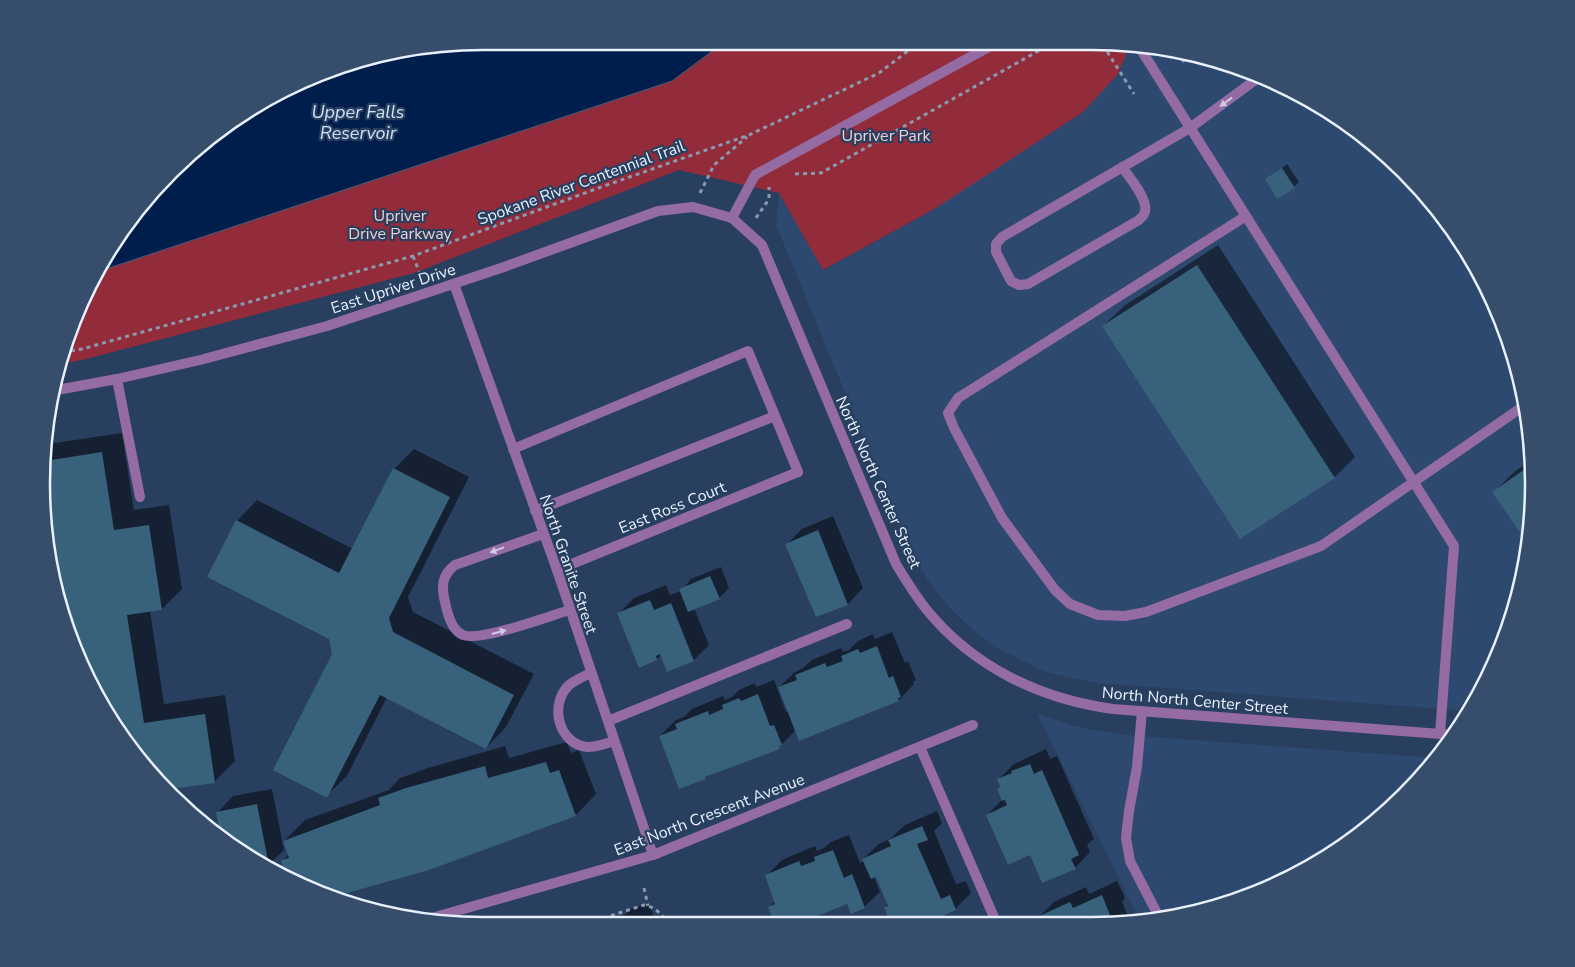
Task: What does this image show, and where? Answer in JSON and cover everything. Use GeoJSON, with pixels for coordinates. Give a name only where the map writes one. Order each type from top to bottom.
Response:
{"type":"FeatureCollection","features":[{"type":"Feature","properties":{"kind":"street"},"geometry":{"type":"LineString","coordinates":[[732,218],[755,175],[983,50]]}},
{"type":"Feature","properties":{"kind":"street"},"geometry":{"type":"LineString","coordinates":[[1143,53],[1454,546],[1440,734]]}},
{"type":"Feature","properties":{"kind":"street"},"geometry":{"type":"LineString","coordinates":[[1122,167],[1141,195],[1146,206],[1144,214],[1138,220],[1028,284],[1019,285],[1011,281],[996,252],[996,244],[1002,237],[1122,167],[1190,128],[1254,82]]}},
{"type":"Feature","properties":{"kind":"street","name":"East Upriver Drive"},"geometry":{"type":"LineString","coordinates":[[60,389],[117,379],[327,326],[454,284],[658,211],[693,207],[732,218]]}},
{"type":"Feature","properties":{"kind":"street"},"geometry":{"type":"LineString","coordinates":[[1246,216],[958,398],[948,413],[1002,518],[1056,590],[1070,604],[1098,615],[1125,616],[1146,612],[1321,546],[1519,410]]}},
{"type":"Feature","properties":{"kind":"street","name":"North North Center Street"},"geometry":{"type":"LineString","coordinates":[[732,218],[762,245],[890,552],[925,608],[946,632],[971,653],[999,672],[1027,686],[1070,702],[1113,709],[1444,734]]}},
{"type":"Feature","properties":{"kind":"street","name":"North Granite Street"},"geometry":{"type":"LineString","coordinates":[[454,284],[557,570],[652,855]]}},
{"type":"Feature","properties":{"kind":"street"},"geometry":{"type":"LineString","coordinates":[[513,449],[748,351],[776,416],[535,511]]}},
{"type":"Feature","properties":{"kind":"street"},"geometry":{"type":"LineString","coordinates":[[117,379],[140,497]]}},
{"type":"Feature","properties":{"kind":"street","name":"East Ross Court"},"geometry":{"type":"LineString","coordinates":[[557,570],[798,472],[776,416]]}},
{"type":"Feature","properties":{"kind":"street"},"geometry":{"type":"LineString","coordinates":[[543,534],[455,565],[447,572],[444,578],[448,613],[457,631],[462,635],[480,636],[570,610]]}},
{"type":"Feature","properties":{"kind":"street"},"geometry":{"type":"LineString","coordinates":[[608,721],[847,624]]}},
{"type":"Feature","properties":{"kind":"street"},"geometry":{"type":"LineString","coordinates":[[591,673],[575,680],[561,695],[558,716],[564,733],[575,743],[596,746],[614,740]]}},
{"type":"Feature","properties":{"kind":"street"},"geometry":{"type":"LineString","coordinates":[[1142,711],[1137,767],[1126,838],[1130,861],[1156,912]]}},
{"type":"Feature","properties":{"kind":"street","name":"East North Crescent Avenue"},"geometry":{"type":"LineString","coordinates":[[443,915],[652,855],[973,725]]}},
{"type":"Feature","properties":{"kind":"street"},"geometry":{"type":"LineString","coordinates":[[920,746],[994,917]]}},
{"type":"Feature","properties":{"kind":"path","name":"Spokane River Centennial Trail"},"geometry":{"type":"LineString","coordinates":[[71,351],[413,256],[749,135],[879,73],[909,50]]}},
{"type":"Feature","properties":{"kind":"path"},"geometry":{"type":"LineString","coordinates":[[795,174],[822,173],[1040,50]]}},
{"type":"Feature","properties":{"kind":"path"},"geometry":{"type":"LineString","coordinates":[[1106,51],[1134,94]]}},
{"type":"Feature","properties":{"kind":"path"},"geometry":{"type":"LineString","coordinates":[[693,207],[714,166],[749,135]]}},
{"type":"Feature","properties":{"kind":"path"},"geometry":{"type":"LineString","coordinates":[[747,231],[769,199],[768,187],[777,182]]}},
{"type":"Feature","properties":{"kind":"path"},"geometry":{"type":"LineString","coordinates":[[413,256],[428,293]]}},
{"type":"Feature","properties":{"kind":"path"},"geometry":{"type":"LineString","coordinates":[[644,888],[648,906]]}},
{"type":"Feature","properties":{"kind":"path"},"geometry":{"type":"LineString","coordinates":[[607,917],[644,905],[651,906],[664,917]]}},
{"type":"Feature","properties":{"kind":"shaded area"},"geometry":{"type":"Polygon","coordinates":[[[1127,52],[1176,58],[1231,73],[1257,83],[1308,108],[1355,140],[1398,177],[1435,220],[1467,267],[1492,318],[1510,371],[1521,427],[1525,484],[1521,540],[1510,596],[1492,649],[1461,710],[1099,683],[1043,671],[997,648],[973,630],[950,608],[930,583],[913,557],[776,225],[779,193],[824,270],[936,208],[1118,74],[1127,52]]]}},
{"type":"Feature","properties":{"kind":"shaded area"},"geometry":{"type":"Polygon","coordinates":[[[1037,713],[1070,725],[1125,735],[1427,757],[1398,790],[1377,809],[1332,844],[1308,859],[1257,884],[1231,894],[1176,909],[1137,914],[1037,713]]]}},
{"type":"Feature","properties":{"kind":"green space"},"geometry":{"type":"Polygon","coordinates":[[[714,50],[1092,50],[1127,52],[1118,74],[1083,112],[936,208],[823,270],[779,193],[679,170],[414,273],[67,363],[83,318],[107,269],[672,81],[714,50]]]}},
{"type":"Feature","properties":{"kind":"water","name":"Upper Falls Reservoir"},"geometry":{"type":"Polygon","coordinates":[[[714,50],[672,81],[107,269],[123,243],[158,198],[198,158],[243,123],[267,108],[318,83],[344,73],[399,58],[455,51],[714,50]]]}},
{"type":"Feature","properties":{"kind":"building"},"geometry":{"type":"Polygon","coordinates":[[[1282,168],[1295,188],[1277,199],[1265,179],[1282,168]]]}},
{"type":"Feature","properties":{"kind":"building"},"geometry":{"type":"Polygon","coordinates":[[[1197,265],[1335,478],[1240,539],[1102,326],[1197,265]]]}},
{"type":"Feature","properties":{"kind":"building"},"geometry":{"type":"Polygon","coordinates":[[[102,452],[114,530],[149,525],[162,610],[127,615],[144,723],[205,714],[215,783],[176,788],[123,724],[95,675],[73,623],[58,568],[51,512],[51,460],[102,452]]]}},
{"type":"Feature","properties":{"kind":"building"},"geometry":{"type":"Polygon","coordinates":[[[393,468],[450,497],[389,618],[393,632],[514,695],[486,749],[380,695],[327,798],[273,770],[332,654],[329,639],[207,577],[236,520],[339,573],[393,468]]]}},
{"type":"Feature","properties":{"kind":"building"},"geometry":{"type":"Polygon","coordinates":[[[1524,470],[1522,535],[1492,492],[1524,470]]]}},
{"type":"Feature","properties":{"kind":"building"},"geometry":{"type":"Polygon","coordinates":[[[818,530],[848,605],[816,617],[785,544],[818,530]]]}},
{"type":"Feature","properties":{"kind":"building"},"geometry":{"type":"Polygon","coordinates":[[[710,576],[720,599],[688,612],[679,589],[710,576]]]}},
{"type":"Feature","properties":{"kind":"building"},"geometry":{"type":"Polygon","coordinates":[[[650,600],[654,610],[671,603],[694,661],[667,672],[660,654],[656,656],[657,660],[639,668],[617,613],[650,600]]]}},
{"type":"Feature","properties":{"kind":"building"},"geometry":{"type":"Polygon","coordinates":[[[877,646],[889,678],[893,676],[901,697],[898,698],[899,701],[799,741],[778,687],[797,680],[795,675],[825,663],[827,667],[843,661],[841,656],[858,649],[860,653],[877,646]]]}},
{"type":"Feature","properties":{"kind":"building"},"geometry":{"type":"Polygon","coordinates":[[[758,694],[770,726],[774,725],[782,745],[779,746],[780,749],[705,777],[706,779],[679,789],[659,736],[677,729],[675,724],[708,711],[709,715],[723,709],[722,705],[739,698],[741,701],[758,694]]]}},
{"type":"Feature","properties":{"kind":"building"},"geometry":{"type":"Polygon","coordinates":[[[546,762],[550,773],[559,770],[576,816],[429,870],[344,894],[282,867],[281,860],[289,858],[283,841],[380,805],[378,798],[406,788],[485,766],[488,778],[546,762]]]}},
{"type":"Feature","properties":{"kind":"building"},"geometry":{"type":"Polygon","coordinates":[[[1030,764],[1034,774],[1042,770],[1079,855],[1071,859],[1076,869],[1042,883],[1030,855],[1008,865],[986,815],[1007,805],[1005,800],[1002,801],[997,789],[1000,787],[997,779],[1030,764]]]}},
{"type":"Feature","properties":{"kind":"building"},"geometry":{"type":"Polygon","coordinates":[[[257,804],[268,859],[219,826],[216,812],[257,804]]]}},
{"type":"Feature","properties":{"kind":"building"},"geometry":{"type":"Polygon","coordinates":[[[922,826],[928,840],[917,844],[941,899],[950,895],[956,910],[940,917],[888,917],[884,907],[888,906],[876,877],[871,879],[862,859],[891,846],[888,840],[922,826]]]}},
{"type":"Feature","properties":{"kind":"building"},"geometry":{"type":"Polygon","coordinates":[[[833,850],[844,878],[852,874],[865,908],[851,914],[847,904],[815,917],[772,917],[768,907],[775,904],[765,875],[799,861],[801,866],[815,861],[814,857],[833,850]]]}},
{"type":"Feature","properties":{"kind":"building"},"geometry":{"type":"Polygon","coordinates":[[[1102,895],[1110,915],[1092,917],[1037,917],[1070,902],[1073,908],[1102,895]]]}},
{"type":"Feature","properties":{"kind":"park label","name":"Upriver Park"},"geometry":{"type":"Point","coordinates":[886,135]}},
{"type":"Feature","properties":{"kind":"park label","name":"Upriver Drive Parkway"},"geometry":{"type":"Point","coordinates":[400,224]}}]}
